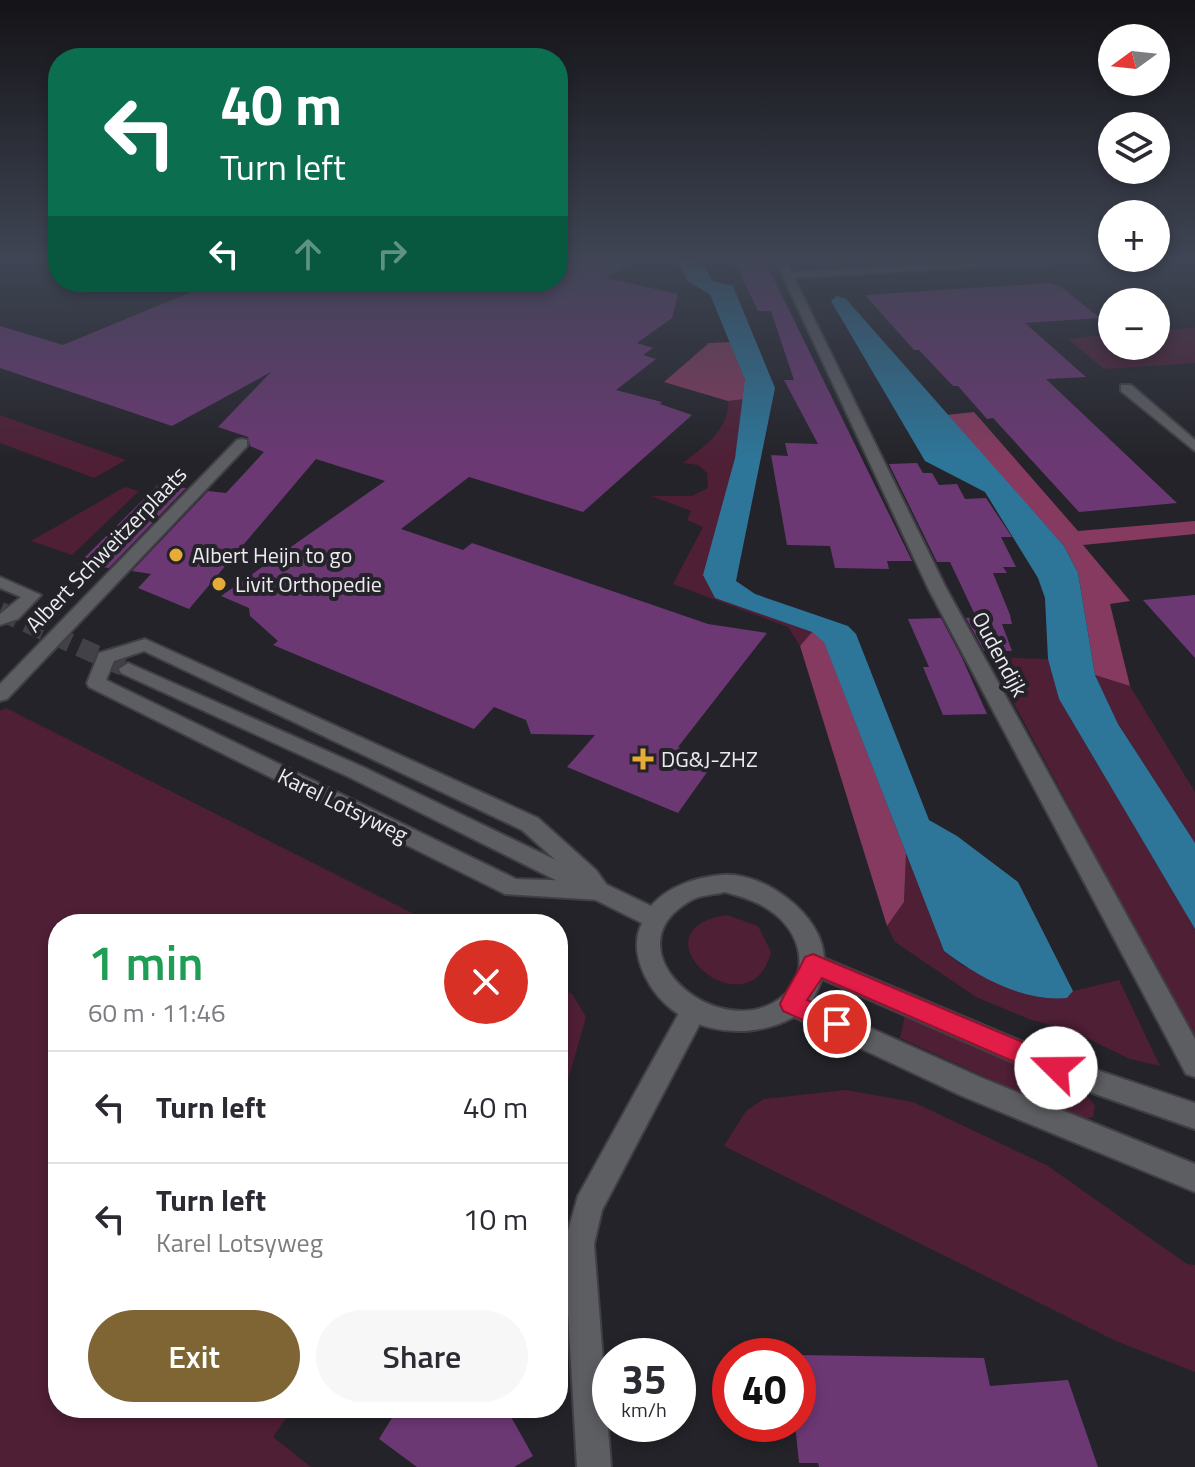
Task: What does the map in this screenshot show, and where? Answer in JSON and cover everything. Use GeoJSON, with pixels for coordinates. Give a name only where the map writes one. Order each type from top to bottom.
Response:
{"type":"FeatureCollection","features":[{"type":"Feature","properties":{"kind":"street","name":"Oudendijk"},"geometry":{"type":"LineString","coordinates":[[812,325],[937,588],[1195,1065]]}},
{"type":"Feature","properties":{"kind":"street"},"geometry":{"type":"LineString","coordinates":[[1126,388],[1195,447]]}},
{"type":"Feature","properties":{"kind":"street","name":"Albert Schweitzerplaats"},"geometry":{"type":"LineString","coordinates":[[2,692],[242,443]]}},
{"type":"Feature","properties":{"kind":"street"},"geometry":{"type":"LineString","coordinates":[[0,582],[32,595],[12,615],[0,620]]}},
{"type":"Feature","properties":{"kind":"street","name":"Karel Lotsyweg"},"geometry":{"type":"LineString","coordinates":[[145,645],[530,824],[588,876],[599,891],[513,888],[96,683],[106,657],[145,645]]}},
{"type":"Feature","properties":{"kind":"street","name":"Karel Lotsyweg"},"geometry":{"type":"LineString","coordinates":[[128,669],[356,772],[653,918]]}},
{"type":"Feature","properties":{"kind":"street"},"geometry":{"type":"LineString","coordinates":[[708,884],[743,886],[778,900],[794,913],[805,928],[813,964],[810,978],[791,1004],[756,1020],[713,1019],[693,1012],[664,990],[654,976],[646,946],[653,918],[675,896],[708,884]]}},
{"type":"Feature","properties":{"kind":"street"},"geometry":{"type":"LineString","coordinates":[[813,964],[1056,1068],[1195,1116]]}},
{"type":"Feature","properties":{"kind":"street"},"geometry":{"type":"LineString","coordinates":[[791,1004],[972,1087],[1195,1178]]}},
{"type":"Feature","properties":{"kind":"street"},"geometry":{"type":"LineString","coordinates":[[594,1467],[579,1244],[588,1206],[693,1012]]}},
{"type":"Feature","properties":{"kind":"shaded area"},"geometry":{"type":"Polygon","coordinates":[[[1195,328],[1195,363],[1104,369],[1068,339],[1098,336],[1098,360],[1170,360],[1170,330],[1195,328]]]}},
{"type":"Feature","properties":{"kind":"shaded area"},"geometry":{"type":"Polygon","coordinates":[[[730,342],[745,380],[745,399],[728,401],[664,382],[709,343],[730,342]]]}},
{"type":"Feature","properties":{"kind":"shaded area"},"geometry":{"type":"Polygon","coordinates":[[[745,399],[735,458],[705,578],[715,598],[812,632],[800,646],[788,627],[673,584],[703,527],[687,520],[691,511],[651,496],[692,496],[708,488],[707,473],[698,465],[683,463],[720,429],[728,401],[745,399]]]}},
{"type":"Feature","properties":{"kind":"shaded area"},"geometry":{"type":"Polygon","coordinates":[[[974,412],[1078,531],[1195,521],[1195,534],[1083,545],[1130,601],[1110,604],[1130,686],[1095,675],[1078,573],[1064,546],[946,415],[974,412]]]}},
{"type":"Feature","properties":{"kind":"shaded area"},"geometry":{"type":"Polygon","coordinates":[[[0,415],[126,460],[94,478],[0,443],[0,415]]]}},
{"type":"Feature","properties":{"kind":"shaded area"},"geometry":{"type":"Polygon","coordinates":[[[125,487],[139,491],[72,555],[31,541],[125,487]]]}},
{"type":"Feature","properties":{"kind":"shaded area"},"geometry":{"type":"Polygon","coordinates":[[[812,632],[824,641],[906,853],[904,902],[887,926],[800,646],[812,632]]]}},
{"type":"Feature","properties":{"kind":"shaded area"},"geometry":{"type":"Polygon","coordinates":[[[989,657],[1048,659],[1059,699],[1195,929],[1195,1040],[989,657]]]}},
{"type":"Feature","properties":{"kind":"shaded area"},"geometry":{"type":"Polygon","coordinates":[[[1095,675],[1130,686],[1195,792],[1195,843],[1118,724],[1095,675]]]}},
{"type":"Feature","properties":{"kind":"shaded area"},"geometry":{"type":"Polygon","coordinates":[[[6,708],[414,914],[48,914],[48,1418],[286,1418],[273,1437],[311,1467],[0,1467],[0,711],[6,708]]]}},
{"type":"Feature","properties":{"kind":"shaded area"},"geometry":{"type":"Polygon","coordinates":[[[906,853],[944,951],[963,966],[1067,998],[1073,991],[1119,980],[1160,1066],[1130,1059],[1074,1032],[1029,1019],[976,997],[895,942],[887,926],[904,902],[906,853]]]}},
{"type":"Feature","properties":{"kind":"shaded area"},"geometry":{"type":"Polygon","coordinates":[[[727,915],[758,926],[771,952],[759,975],[741,984],[721,982],[703,971],[691,956],[689,939],[699,924],[727,915]]]}},
{"type":"Feature","properties":{"kind":"shaded area"},"geometry":{"type":"Polygon","coordinates":[[[568,992],[586,1017],[568,1080],[568,992]]]}},
{"type":"Feature","properties":{"kind":"shaded area"},"geometry":{"type":"Polygon","coordinates":[[[909,1014],[1088,1097],[1095,1106],[1093,1117],[1079,1120],[900,1038],[905,1016],[909,1014]]]}},
{"type":"Feature","properties":{"kind":"shaded area"},"geometry":{"type":"Polygon","coordinates":[[[846,1090],[913,1102],[1048,1166],[1187,1264],[1195,1265],[1195,1372],[1116,1341],[724,1146],[746,1111],[764,1099],[846,1090]]]}},
{"type":"Feature","properties":{"kind":"water"},"geometry":{"type":"Polygon","coordinates":[[[723,325],[749,325],[775,388],[736,581],[755,594],[848,626],[856,634],[929,820],[957,836],[1018,882],[1073,991],[1067,998],[1034,996],[1002,986],[944,951],[824,642],[812,632],[715,598],[703,575],[735,458],[745,380],[723,325]]]}},
{"type":"Feature","properties":{"kind":"water"},"geometry":{"type":"Polygon","coordinates":[[[845,325],[869,325],[1064,546],[1078,573],[1095,675],[1118,724],[1195,843],[1195,929],[1059,699],[1048,659],[1045,598],[1038,578],[985,492],[925,461],[845,325]]]}},
{"type":"Feature","properties":{"kind":"building"},"geometry":{"type":"Polygon","coordinates":[[[110,325],[662,325],[637,343],[653,348],[643,355],[656,359],[616,390],[662,402],[660,404],[692,415],[583,512],[469,477],[401,529],[463,550],[472,543],[708,624],[767,633],[678,747],[715,761],[678,813],[567,767],[595,735],[531,734],[526,720],[494,707],[474,729],[273,645],[278,641],[250,616],[249,608],[221,596],[385,481],[316,459],[189,609],[138,588],[151,574],[132,571],[208,491],[226,493],[264,452],[250,446],[248,437],[218,427],[271,372],[172,426],[0,368],[0,326],[63,345],[110,325]]]}},
{"type":"Feature","properties":{"kind":"building"},"geometry":{"type":"Polygon","coordinates":[[[776,325],[797,325],[912,561],[887,561],[889,569],[835,568],[830,546],[787,545],[771,455],[788,456],[785,443],[818,444],[784,380],[794,380],[776,325]]]}},
{"type":"Feature","properties":{"kind":"building"},"geometry":{"type":"Polygon","coordinates":[[[892,325],[1028,325],[1086,377],[1046,379],[1177,503],[1079,512],[993,418],[987,419],[958,386],[953,386],[919,350],[914,350],[892,325]]]}},
{"type":"Feature","properties":{"kind":"building"},"geometry":{"type":"Polygon","coordinates":[[[917,463],[923,473],[932,473],[939,485],[957,484],[965,499],[986,498],[1012,537],[1001,537],[1016,567],[1003,567],[1007,573],[993,573],[1010,615],[1012,624],[1002,624],[1012,651],[984,651],[966,618],[976,617],[950,562],[937,562],[889,464],[917,463]]]}},
{"type":"Feature","properties":{"kind":"building"},"geometry":{"type":"Polygon","coordinates":[[[158,485],[186,488],[109,568],[78,564],[158,485]]]}},
{"type":"Feature","properties":{"kind":"building"},"geometry":{"type":"Polygon","coordinates":[[[1195,595],[1195,658],[1143,600],[1195,595]]]}},
{"type":"Feature","properties":{"kind":"building"},"geometry":{"type":"Polygon","coordinates":[[[941,618],[987,714],[943,715],[923,667],[929,667],[908,619],[941,618]]]}},
{"type":"Feature","properties":{"kind":"building"},"geometry":{"type":"Polygon","coordinates":[[[816,1355],[984,1358],[990,1386],[1068,1380],[1098,1467],[819,1467],[818,1463],[799,1463],[797,1442],[816,1442],[816,1355]]]}},
{"type":"Feature","properties":{"kind":"building"},"geometry":{"type":"Polygon","coordinates":[[[392,1418],[512,1418],[533,1456],[514,1467],[417,1467],[379,1439],[392,1418]]]}},
{"type":"Feature","properties":{"kind":"tunnel"},"geometry":{"type":"LineString","coordinates":[[0,611],[128,669]]}},
{"type":"Feature","properties":{"kind":"place","name":"Albert Heijn to go"},"geometry":{"type":"Point","coordinates":[176,555]}},
{"type":"Feature","properties":{"kind":"place","name":"Livit Orthopedie"},"geometry":{"type":"Point","coordinates":[219,584]}},
{"type":"Feature","properties":{"kind":"place","name":"DG&J-ZHZ"},"geometry":{"type":"Point","coordinates":[643,759]}},
{"type":"Feature","properties":{"kind":"route"},"geometry":{"type":"LineString","coordinates":[[837,1024],[791,1004],[810,978],[813,964],[872,986],[1056,1068]]}}]}
